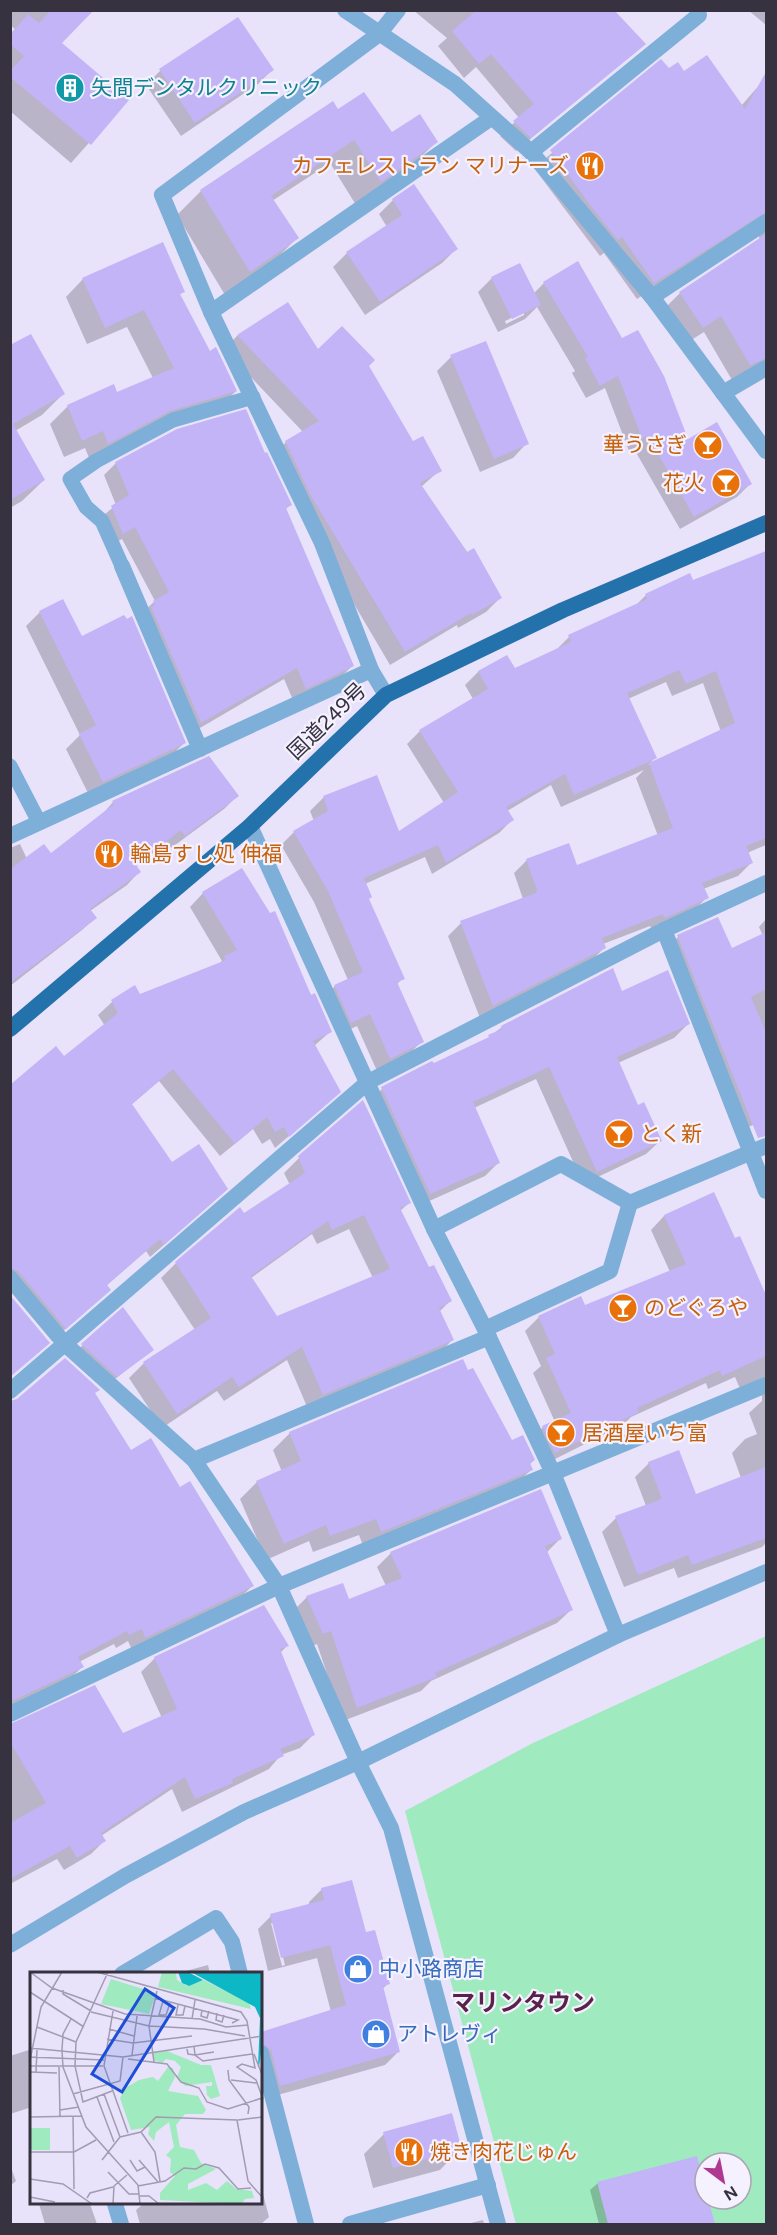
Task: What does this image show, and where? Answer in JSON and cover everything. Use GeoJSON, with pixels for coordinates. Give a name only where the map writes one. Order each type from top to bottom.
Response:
{"type":"FeatureCollection","features":[{"type":"Feature","properties":{"kind":"highway","name":"国道249号"},"geometry":{"type":"LineString","coordinates":[[10,1029],[250,826],[386,695],[563,609],[766,523]]}},
{"type":"Feature","properties":{"kind":"street"},"geometry":{"type":"LineString","coordinates":[[345,10],[455,84],[531,152],[652,297],[766,451]]}},
{"type":"Feature","properties":{"kind":"street"},"geometry":{"type":"LineString","coordinates":[[386,695],[371,670],[322,543],[211,312],[162,195],[379,34],[398,10]]}},
{"type":"Feature","properties":{"kind":"street"},"geometry":{"type":"LineString","coordinates":[[531,152],[699,15]]}},
{"type":"Feature","properties":{"kind":"street"},"geometry":{"type":"LineString","coordinates":[[211,312],[491,118]]}},
{"type":"Feature","properties":{"kind":"street"},"geometry":{"type":"LineString","coordinates":[[652,297],[766,222]]}},
{"type":"Feature","properties":{"kind":"street"},"geometry":{"type":"LineString","coordinates":[[723,393],[766,368]]}},
{"type":"Feature","properties":{"kind":"street"},"geometry":{"type":"LineString","coordinates":[[122,566],[200,749]]}},
{"type":"Feature","properties":{"kind":"street"},"geometry":{"type":"LineString","coordinates":[[10,836],[371,670]]}},
{"type":"Feature","properties":{"kind":"street"},"geometry":{"type":"LineString","coordinates":[[250,826],[434,1229],[487,1333],[553,1473],[618,1635]]}},
{"type":"Feature","properties":{"kind":"street"},"geometry":{"type":"LineString","coordinates":[[10,1391],[368,1082],[664,930],[766,883]]}},
{"type":"Feature","properties":{"kind":"street"},"geometry":{"type":"LineString","coordinates":[[664,930],[766,1191]]}},
{"type":"Feature","properties":{"kind":"street"},"geometry":{"type":"LineString","coordinates":[[630,1203],[766,1146]]}},
{"type":"Feature","properties":{"kind":"street"},"geometry":{"type":"LineString","coordinates":[[434,1229],[561,1164],[630,1203]]}},
{"type":"Feature","properties":{"kind":"street"},"geometry":{"type":"LineString","coordinates":[[194,1460],[487,1333],[610,1271],[630,1203]]}},
{"type":"Feature","properties":{"kind":"street"},"geometry":{"type":"LineString","coordinates":[[10,1278],[65,1344],[194,1460],[279,1586],[358,1762],[391,1828],[498,2224]]}},
{"type":"Feature","properties":{"kind":"street"},"geometry":{"type":"LineString","coordinates":[[10,1714],[279,1586],[766,1385]]}},
{"type":"Feature","properties":{"kind":"street"},"geometry":{"type":"LineString","coordinates":[[10,1945],[154,1860],[244,1812],[358,1762],[618,1635],[766,1572]]}},
{"type":"Feature","properties":{"kind":"street"},"geometry":{"type":"LineString","coordinates":[[125,1972],[216,1918],[232,1942],[240,1972]]}},
{"type":"Feature","properties":{"kind":"street"},"geometry":{"type":"LineString","coordinates":[[262,2057],[306,2224]]}},
{"type":"Feature","properties":{"kind":"street"},"geometry":{"type":"LineString","coordinates":[[350,2224],[488,2185]]}},
{"type":"Feature","properties":{"kind":"street"},"geometry":{"type":"LineString","coordinates":[[115,2205],[121,2224]]}},
{"type":"Feature","properties":{"kind":"lane"},"geometry":{"type":"LineString","coordinates":[[122,566],[102,521],[86,507],[69,478],[173,420],[253,397]]}},
{"type":"Feature","properties":{"kind":"lane"},"geometry":{"type":"LineString","coordinates":[[10,766],[39,822]]}},
{"type":"Feature","properties":{"kind":"green space"},"geometry":{"type":"Polygon","coordinates":[[[766,1636],[766,2224],[516,2224],[405,1811],[533,1743],[766,1636]]]}},
{"type":"Feature","properties":{"kind":"building","name":"矢間デンタルクリニック"},"geometry":{"type":"Polygon","coordinates":[[[51,10],[94,10],[62,43],[129,100],[91,145],[10,77],[10,71],[24,56],[10,44],[10,35],[28,14],[39,23],[51,10]]]}},
{"type":"Feature","properties":{"kind":"building"},"geometry":{"type":"Polygon","coordinates":[[[477,10],[614,10],[646,44],[531,138],[513,121],[534,104],[491,54],[479,64],[452,31],[477,10]]]}},
{"type":"Feature","properties":{"kind":"building"},"geometry":{"type":"Polygon","coordinates":[[[238,17],[274,70],[195,123],[159,69],[238,17]]]}},
{"type":"Feature","properties":{"kind":"building"},"geometry":{"type":"Polygon","coordinates":[[[707,55],[745,109],[766,72],[766,212],[654,283],[622,237],[618,240],[550,150],[661,59],[669,68],[678,62],[684,71],[707,55]]]}},
{"type":"Feature","properties":{"kind":"building"},"geometry":{"type":"Polygon","coordinates":[[[364,92],[392,132],[420,114],[438,142],[381,182],[354,140],[271,196],[299,238],[250,272],[200,190],[333,101],[338,109],[364,92]]]}},
{"type":"Feature","properties":{"kind":"building"},"geometry":{"type":"Polygon","coordinates":[[[414,184],[458,249],[380,302],[346,252],[402,215],[392,199],[414,184]]]}},
{"type":"Feature","properties":{"kind":"building"},"geometry":{"type":"Polygon","coordinates":[[[766,234],[766,358],[750,365],[721,316],[703,328],[679,292],[766,234]]]}},
{"type":"Feature","properties":{"kind":"building"},"geometry":{"type":"Polygon","coordinates":[[[163,242],[185,292],[180,294],[210,351],[216,347],[237,391],[170,411],[108,444],[103,431],[82,441],[67,405],[114,384],[117,392],[174,368],[144,310],[105,328],[82,278],[163,242]]]}},
{"type":"Feature","properties":{"kind":"building"},"geometry":{"type":"Polygon","coordinates":[[[578,261],[622,338],[638,330],[664,376],[688,439],[717,422],[752,484],[694,517],[648,436],[642,438],[618,376],[600,386],[585,358],[588,357],[543,282],[578,261]]]}},
{"type":"Feature","properties":{"kind":"building"},"geometry":{"type":"Polygon","coordinates":[[[520,263],[541,305],[512,319],[491,277],[520,263]]]}},
{"type":"Feature","properties":{"kind":"building"},"geometry":{"type":"Polygon","coordinates":[[[288,302],[318,349],[342,326],[375,360],[369,366],[413,441],[423,436],[442,471],[420,483],[467,552],[474,548],[502,598],[472,615],[471,613],[405,652],[311,496],[285,441],[319,421],[237,335],[288,302]]]}},
{"type":"Feature","properties":{"kind":"building"},"geometry":{"type":"Polygon","coordinates":[[[31,334],[65,394],[13,424],[45,480],[10,500],[10,345],[31,334]]]}},
{"type":"Feature","properties":{"kind":"building"},"geometry":{"type":"Polygon","coordinates":[[[486,341],[529,444],[494,459],[450,355],[486,341]]]}},
{"type":"Feature","properties":{"kind":"building"},"geometry":{"type":"Polygon","coordinates":[[[246,409],[265,453],[267,452],[292,505],[286,508],[354,666],[306,689],[297,668],[201,723],[151,607],[155,605],[153,601],[169,592],[135,527],[123,534],[111,506],[129,495],[115,462],[177,429],[246,409]]]}},
{"type":"Feature","properties":{"kind":"building"},"geometry":{"type":"Polygon","coordinates":[[[766,551],[766,838],[746,846],[753,863],[702,883],[709,898],[665,918],[663,914],[602,938],[606,948],[493,1006],[460,921],[536,893],[537,890],[526,859],[569,843],[577,865],[673,828],[649,763],[735,723],[716,671],[686,684],[679,670],[627,693],[657,758],[574,795],[565,774],[506,807],[514,820],[446,863],[438,845],[364,878],[372,897],[369,899],[405,979],[397,982],[424,1042],[390,1059],[370,1014],[351,1023],[334,985],[363,972],[327,889],[293,831],[328,811],[323,796],[377,775],[399,831],[458,792],[419,730],[488,689],[478,671],[507,655],[515,668],[571,642],[568,635],[647,599],[645,594],[690,573],[693,580],[766,551]]]}},
{"type":"Feature","properties":{"kind":"building"},"geometry":{"type":"Polygon","coordinates":[[[63,599],[82,636],[124,615],[127,619],[132,616],[186,743],[103,782],[79,734],[96,725],[39,611],[63,599]]]}},
{"type":"Feature","properties":{"kind":"building"},"geometry":{"type":"Polygon","coordinates":[[[209,756],[239,796],[185,836],[181,830],[136,865],[141,872],[90,909],[97,918],[10,983],[10,869],[44,844],[51,853],[114,804],[112,801],[209,756]]]}},
{"type":"Feature","properties":{"kind":"building"},"geometry":{"type":"Polygon","coordinates":[[[242,868],[270,913],[275,911],[311,995],[315,993],[332,1032],[313,1041],[341,1092],[289,1137],[284,1127],[275,1132],[267,1117],[235,1144],[173,1069],[132,1104],[172,1162],[199,1144],[228,1189],[164,1245],[160,1239],[107,1285],[111,1290],[66,1329],[18,1271],[10,1268],[10,1085],[56,1046],[64,1056],[118,1013],[111,1000],[135,985],[140,994],[226,960],[224,956],[237,950],[202,892],[242,868]]]}},
{"type":"Feature","properties":{"kind":"building"},"geometry":{"type":"Polygon","coordinates":[[[718,917],[732,948],[766,932],[766,989],[751,997],[766,1032],[766,1136],[758,1138],[677,935],[718,917]]]}},
{"type":"Feature","properties":{"kind":"building"},"geometry":{"type":"Polygon","coordinates":[[[613,968],[622,991],[668,970],[690,1024],[617,1057],[638,1105],[644,1102],[662,1141],[597,1172],[549,1067],[473,1102],[500,1163],[430,1194],[381,1087],[432,1061],[434,1063],[489,1037],[488,1035],[502,1029],[501,1026],[613,968]]]}},
{"type":"Feature","properties":{"kind":"building"},"geometry":{"type":"Polygon","coordinates":[[[363,1100],[411,1203],[400,1208],[429,1267],[434,1265],[452,1301],[439,1308],[454,1340],[323,1395],[302,1347],[239,1387],[232,1377],[177,1414],[143,1362],[211,1318],[175,1262],[240,1207],[244,1213],[305,1173],[298,1156],[363,1100]],[[364,1215],[332,1230],[328,1221],[251,1276],[277,1316],[390,1269],[364,1215]]]}},
{"type":"Feature","properties":{"kind":"building"},"geometry":{"type":"Polygon","coordinates":[[[714,1192],[735,1238],[740,1236],[766,1295],[766,1356],[722,1376],[720,1370],[637,1408],[639,1412],[555,1453],[542,1426],[571,1413],[546,1358],[555,1354],[538,1316],[581,1296],[585,1305],[686,1264],[664,1215],[714,1192]]]}},
{"type":"Feature","properties":{"kind":"building"},"geometry":{"type":"Polygon","coordinates":[[[10,1295],[50,1343],[10,1377],[10,1295]]]}},
{"type":"Feature","properties":{"kind":"building"},"geometry":{"type":"Polygon","coordinates":[[[123,1307],[154,1350],[117,1377],[81,1344],[123,1307]]]}},
{"type":"Feature","properties":{"kind":"building"},"geometry":{"type":"Polygon","coordinates":[[[65,1358],[100,1390],[95,1393],[131,1450],[151,1438],[180,1487],[190,1481],[254,1586],[145,1638],[142,1629],[129,1635],[127,1631],[78,1657],[84,1667],[10,1702],[10,1401],[17,1399],[65,1358]]]}},
{"type":"Feature","properties":{"kind":"building"},"geometry":{"type":"Polygon","coordinates":[[[463,1359],[468,1370],[473,1368],[512,1440],[523,1435],[535,1460],[530,1463],[533,1470],[381,1532],[376,1519],[330,1536],[326,1525],[284,1544],[256,1481],[301,1461],[289,1432],[463,1359]]]}},
{"type":"Feature","properties":{"kind":"building"},"geometry":{"type":"Polygon","coordinates":[[[679,1450],[696,1494],[766,1467],[766,1538],[692,1565],[688,1555],[638,1575],[615,1516],[662,1499],[648,1462],[679,1450]]]}},
{"type":"Feature","properties":{"kind":"building"},"geometry":{"type":"Polygon","coordinates":[[[541,1489],[562,1539],[545,1546],[573,1610],[435,1673],[437,1677],[357,1708],[331,1631],[323,1634],[306,1596],[343,1583],[349,1599],[402,1578],[390,1552],[541,1489]]]}},
{"type":"Feature","properties":{"kind":"building"},"geometry":{"type":"Polygon","coordinates":[[[264,1605],[289,1646],[280,1649],[315,1735],[280,1749],[284,1756],[232,1779],[233,1783],[195,1799],[185,1777],[101,1833],[106,1841],[77,1858],[70,1846],[10,1879],[10,1823],[46,1803],[10,1742],[10,1724],[95,1685],[123,1733],[177,1709],[154,1657],[264,1605]]]}},
{"type":"Feature","properties":{"kind":"building"},"geometry":{"type":"Polygon","coordinates":[[[352,1880],[366,1932],[375,1930],[390,1984],[383,1986],[400,2052],[280,2086],[271,2050],[262,2044],[262,2032],[346,2005],[330,1945],[281,1958],[270,1914],[324,1900],[321,1888],[352,1880]]]}},
{"type":"Feature","properties":{"kind":"building"},"geometry":{"type":"Polygon","coordinates":[[[452,2113],[462,2150],[393,2168],[383,2132],[452,2113]]]}},
{"type":"Feature","properties":{"kind":"building"},"geometry":{"type":"Polygon","coordinates":[[[693,2157],[693,2211],[711,2211],[715,2224],[608,2224],[597,2182],[693,2157]]]}},
{"type":"Feature","properties":{"kind":"place","name":"矢間デンタルクリニック"},"geometry":{"type":"Point","coordinates":[70,88]}},
{"type":"Feature","properties":{"kind":"place","name":"カフェレストラン マリナーズ"},"geometry":{"type":"Point","coordinates":[590,166]}},
{"type":"Feature","properties":{"kind":"place","name":"華うさぎ"},"geometry":{"type":"Point","coordinates":[708,445]}},
{"type":"Feature","properties":{"kind":"place","name":"花火"},"geometry":{"type":"Point","coordinates":[726,483]}},
{"type":"Feature","properties":{"kind":"place","name":"輪島すし処 伸福"},"geometry":{"type":"Point","coordinates":[109,854]}},
{"type":"Feature","properties":{"kind":"place","name":"とく新"},"geometry":{"type":"Point","coordinates":[619,1134]}},
{"type":"Feature","properties":{"kind":"place","name":"のどぐろや"},"geometry":{"type":"Point","coordinates":[623,1308]}},
{"type":"Feature","properties":{"kind":"place","name":"居酒屋いち富"},"geometry":{"type":"Point","coordinates":[561,1433]}},
{"type":"Feature","properties":{"kind":"place","name":"中小路商店"},"geometry":{"type":"Point","coordinates":[358,1969]}},
{"type":"Feature","properties":{"kind":"place","name":"アトレヴィ"},"geometry":{"type":"Point","coordinates":[376,2034]}},
{"type":"Feature","properties":{"kind":"place","name":"焼き肉花じゅん"},"geometry":{"type":"Point","coordinates":[409,2152]}},
{"type":"Feature","properties":{"kind":"district","name":"マリンタウン"},"geometry":{"type":"Point","coordinates":[523,2003]}}]}
